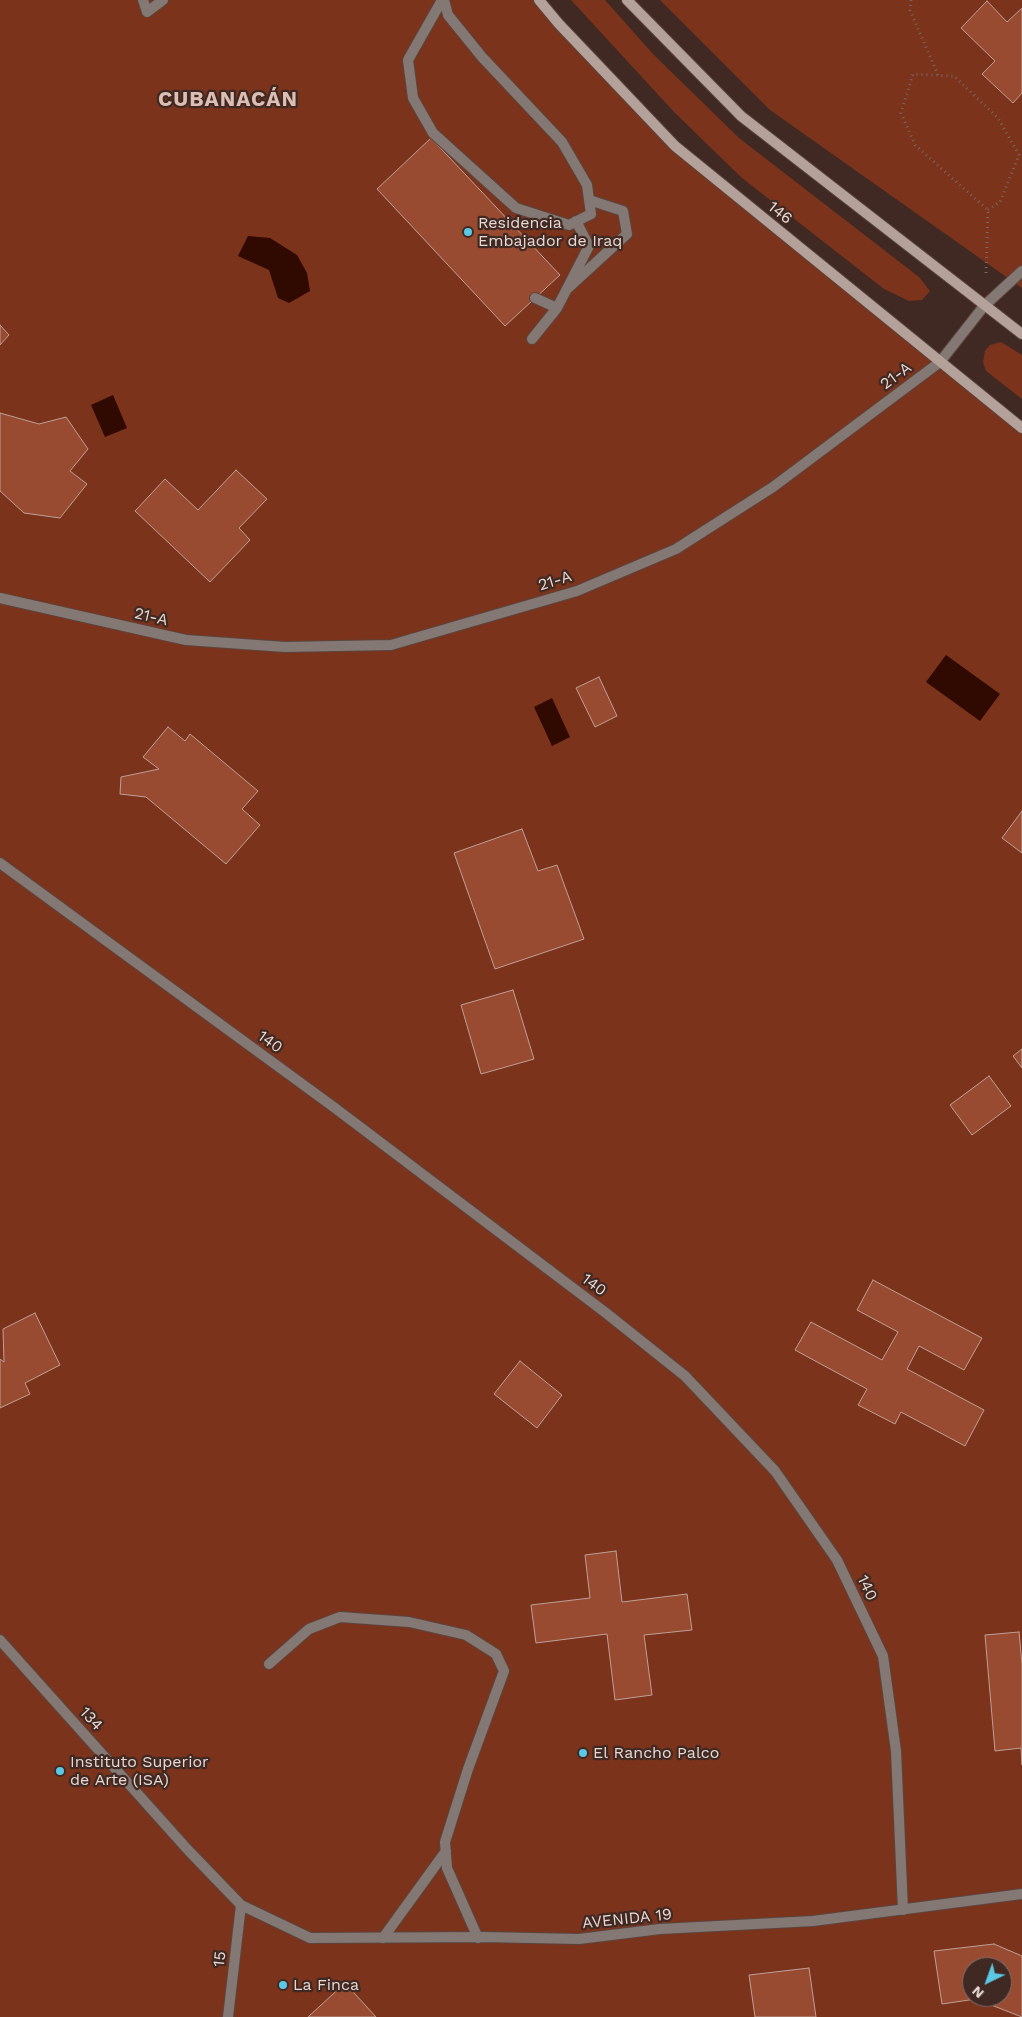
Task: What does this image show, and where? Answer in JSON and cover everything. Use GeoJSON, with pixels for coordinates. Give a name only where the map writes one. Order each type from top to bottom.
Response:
{"type":"FeatureCollection","features":[{"type":"Feature","properties":{"kind":"main road","name":"146"},"geometry":{"type":"LineString","coordinates":[[540,0],[558,24],[675,146],[1022,428]]}},
{"type":"Feature","properties":{"kind":"main road"},"geometry":{"type":"LineString","coordinates":[[627,0],[741,116],[1022,334]]}},
{"type":"Feature","properties":{"kind":"street"},"geometry":{"type":"LineString","coordinates":[[143,0],[147,12],[163,0]]}},
{"type":"Feature","properties":{"kind":"street"},"geometry":{"type":"LineString","coordinates":[[443,0],[448,16],[562,142],[587,185],[591,214],[569,225],[516,208],[433,132],[413,98],[408,60],[443,0]]}},
{"type":"Feature","properties":{"kind":"street"},"geometry":{"type":"LineString","coordinates":[[567,289],[627,234],[623,211],[589,200]]}},
{"type":"Feature","properties":{"kind":"street"},"geometry":{"type":"LineString","coordinates":[[532,339],[558,308],[589,246],[576,221]]}},
{"type":"Feature","properties":{"kind":"street","name":"21-A"},"geometry":{"type":"LineString","coordinates":[[0,598],[186,640],[285,647],[391,645],[577,591],[676,549],[773,487],[940,362],[984,306],[1022,271]]}},
{"type":"Feature","properties":{"kind":"street"},"geometry":{"type":"LineString","coordinates":[[535,298],[558,308]]}},
{"type":"Feature","properties":{"kind":"street","name":"140"},"geometry":{"type":"LineString","coordinates":[[0,863],[335,1108],[606,1313],[685,1376],[775,1471],[837,1560],[883,1656],[896,1751],[903,1910]]}},
{"type":"Feature","properties":{"kind":"street"},"geometry":{"type":"LineString","coordinates":[[269,1664],[310,1629],[340,1617],[409,1622],[466,1635],[496,1654],[504,1671],[468,1769],[445,1842],[447,1868],[478,1938]]}},
{"type":"Feature","properties":{"kind":"street","name":"134"},"geometry":{"type":"LineString","coordinates":[[0,1640],[188,1850],[241,1905]]}},
{"type":"Feature","properties":{"kind":"street"},"geometry":{"type":"LineString","coordinates":[[383,1938],[446,1851]]}},
{"type":"Feature","properties":{"kind":"street","name":"AVENIDA 19"},"geometry":{"type":"LineString","coordinates":[[241,1905],[310,1938],[579,1939],[660,1929],[813,1921],[1022,1894]]}},
{"type":"Feature","properties":{"kind":"street","name":"15"},"geometry":{"type":"LineString","coordinates":[[228,2017],[241,1905]]}},
{"type":"Feature","properties":{"kind":"path"},"geometry":{"type":"LineString","coordinates":[[911,0],[910,10],[938,75]]}},
{"type":"Feature","properties":{"kind":"path"},"geometry":{"type":"LineString","coordinates":[[913,74],[954,76],[998,118],[1018,155],[1000,202],[988,210],[915,145],[901,113],[913,74]]}},
{"type":"Feature","properties":{"kind":"path"},"geometry":{"type":"LineString","coordinates":[[984,306],[988,210]]}},
{"type":"Feature","properties":{"kind":"shaded area"},"geometry":{"type":"Polygon","coordinates":[[[0,0],[539,0],[675,146],[1022,427],[1022,2017],[0,2017],[0,0]]]}},
{"type":"Feature","properties":{"kind":"shaded area"},"geometry":{"type":"Polygon","coordinates":[[[571,0],[605,0],[653,54],[739,138],[919,277],[930,291],[922,300],[909,301],[884,289],[742,178],[675,113],[571,0]]]}},
{"type":"Feature","properties":{"kind":"shaded area"},"geometry":{"type":"Polygon","coordinates":[[[660,0],[1022,0],[1022,288],[770,110],[660,0]]]}},
{"type":"Feature","properties":{"kind":"shaded area"},"geometry":{"type":"Polygon","coordinates":[[[248,236],[270,238],[297,255],[307,273],[310,291],[289,303],[278,298],[269,270],[238,256],[248,236]]]}},
{"type":"Feature","properties":{"kind":"shaded area"},"geometry":{"type":"Polygon","coordinates":[[[1001,342],[1022,355],[1022,399],[986,371],[983,362],[985,351],[990,345],[1001,342]]]}},
{"type":"Feature","properties":{"kind":"shaded area"},"geometry":{"type":"Polygon","coordinates":[[[113,395],[127,428],[105,437],[91,405],[113,395]]]}},
{"type":"Feature","properties":{"kind":"shaded area"},"geometry":{"type":"Polygon","coordinates":[[[946,655],[1000,694],[980,721],[926,682],[946,655]]]}},
{"type":"Feature","properties":{"kind":"shaded area"},"geometry":{"type":"Polygon","coordinates":[[[552,698],[570,737],[552,746],[534,707],[552,698]]]}},
{"type":"Feature","properties":{"kind":"building"},"geometry":{"type":"Polygon","coordinates":[[[987,1],[1007,22],[1022,8],[1022,93],[1013,103],[982,74],[995,61],[961,28],[987,1]]]}},
{"type":"Feature","properties":{"kind":"building","name":"Residencia Embajador de Iraq"},"geometry":{"type":"Polygon","coordinates":[[[431,138],[560,275],[505,326],[377,189],[431,138]]]}},
{"type":"Feature","properties":{"kind":"building"},"geometry":{"type":"Polygon","coordinates":[[[0,325],[9,335],[0,345],[0,325]]]}},
{"type":"Feature","properties":{"kind":"building"},"geometry":{"type":"Polygon","coordinates":[[[0,413],[39,424],[66,417],[88,449],[70,471],[87,484],[60,518],[24,513],[0,491],[0,413]]]}},
{"type":"Feature","properties":{"kind":"building"},"geometry":{"type":"Polygon","coordinates":[[[236,470],[267,499],[239,528],[250,540],[210,582],[135,511],[165,479],[198,510],[236,470]]]}},
{"type":"Feature","properties":{"kind":"building"},"geometry":{"type":"Polygon","coordinates":[[[599,677],[617,716],[595,727],[576,688],[599,677]]]}},
{"type":"Feature","properties":{"kind":"building"},"geometry":{"type":"Polygon","coordinates":[[[168,727],[185,741],[190,734],[258,791],[242,809],[260,825],[226,864],[146,797],[120,794],[121,777],[159,769],[143,757],[168,727]]]}},
{"type":"Feature","properties":{"kind":"building"},"geometry":{"type":"Polygon","coordinates":[[[1022,811],[1022,853],[1002,838],[1022,811]]]}},
{"type":"Feature","properties":{"kind":"building"},"geometry":{"type":"Polygon","coordinates":[[[522,829],[538,871],[557,865],[584,939],[495,969],[454,853],[522,829]]]}},
{"type":"Feature","properties":{"kind":"building"},"geometry":{"type":"Polygon","coordinates":[[[513,990],[534,1059],[481,1074],[461,1005],[513,990]]]}},
{"type":"Feature","properties":{"kind":"building"},"geometry":{"type":"Polygon","coordinates":[[[1022,1049],[1022,1068],[1013,1056],[1022,1049]]]}},
{"type":"Feature","properties":{"kind":"building"},"geometry":{"type":"Polygon","coordinates":[[[989,1076],[1011,1106],[972,1135],[950,1105],[989,1076]]]}},
{"type":"Feature","properties":{"kind":"building"},"geometry":{"type":"Polygon","coordinates":[[[873,1280],[982,1338],[964,1370],[919,1346],[907,1369],[984,1410],[965,1446],[901,1412],[895,1424],[858,1405],[867,1389],[795,1350],[811,1322],[882,1360],[898,1332],[857,1310],[873,1280]]]}},
{"type":"Feature","properties":{"kind":"building"},"geometry":{"type":"Polygon","coordinates":[[[35,1313],[60,1365],[25,1383],[30,1394],[0,1408],[0,1359],[4,1362],[3,1329],[35,1313]]]}},
{"type":"Feature","properties":{"kind":"building"},"geometry":{"type":"Polygon","coordinates":[[[520,1361],[562,1395],[537,1428],[494,1394],[520,1361]]]}},
{"type":"Feature","properties":{"kind":"building"},"geometry":{"type":"Polygon","coordinates":[[[616,1551],[622,1602],[687,1594],[692,1630],[644,1635],[652,1695],[615,1700],[607,1634],[536,1643],[531,1605],[590,1598],[585,1555],[616,1551]]]}},
{"type":"Feature","properties":{"kind":"building"},"geometry":{"type":"Polygon","coordinates":[[[1019,1632],[1022,1664],[1022,1765],[1021,1748],[995,1751],[985,1635],[1019,1632]]]}},
{"type":"Feature","properties":{"kind":"building"},"geometry":{"type":"Polygon","coordinates":[[[994,1944],[1022,1956],[1022,2017],[996,2007],[1012,2007],[1012,1957],[962,1957],[962,2001],[942,2004],[934,1951],[994,1944]]]}},
{"type":"Feature","properties":{"kind":"building"},"geometry":{"type":"Polygon","coordinates":[[[809,1968],[816,2017],[755,2017],[749,1975],[809,1968]]]}},
{"type":"Feature","properties":{"kind":"building"},"geometry":{"type":"Polygon","coordinates":[[[345,1983],[376,2017],[308,2017],[345,1983]]]}},
{"type":"Feature","properties":{"kind":"place","name":"Residencia Embajador de Iraq"},"geometry":{"type":"Point","coordinates":[468,232]}},
{"type":"Feature","properties":{"kind":"place","name":"El Rancho Palco"},"geometry":{"type":"Point","coordinates":[583,1753]}},
{"type":"Feature","properties":{"kind":"place","name":"Instituto Superior de Arte (ISA)"},"geometry":{"type":"Point","coordinates":[60,1771]}},
{"type":"Feature","properties":{"kind":"place","name":"La Finca"},"geometry":{"type":"Point","coordinates":[283,1985]}},
{"type":"Feature","properties":{"kind":"district","name":"CUBANACÁN"},"geometry":{"type":"Point","coordinates":[228,100]}}]}
